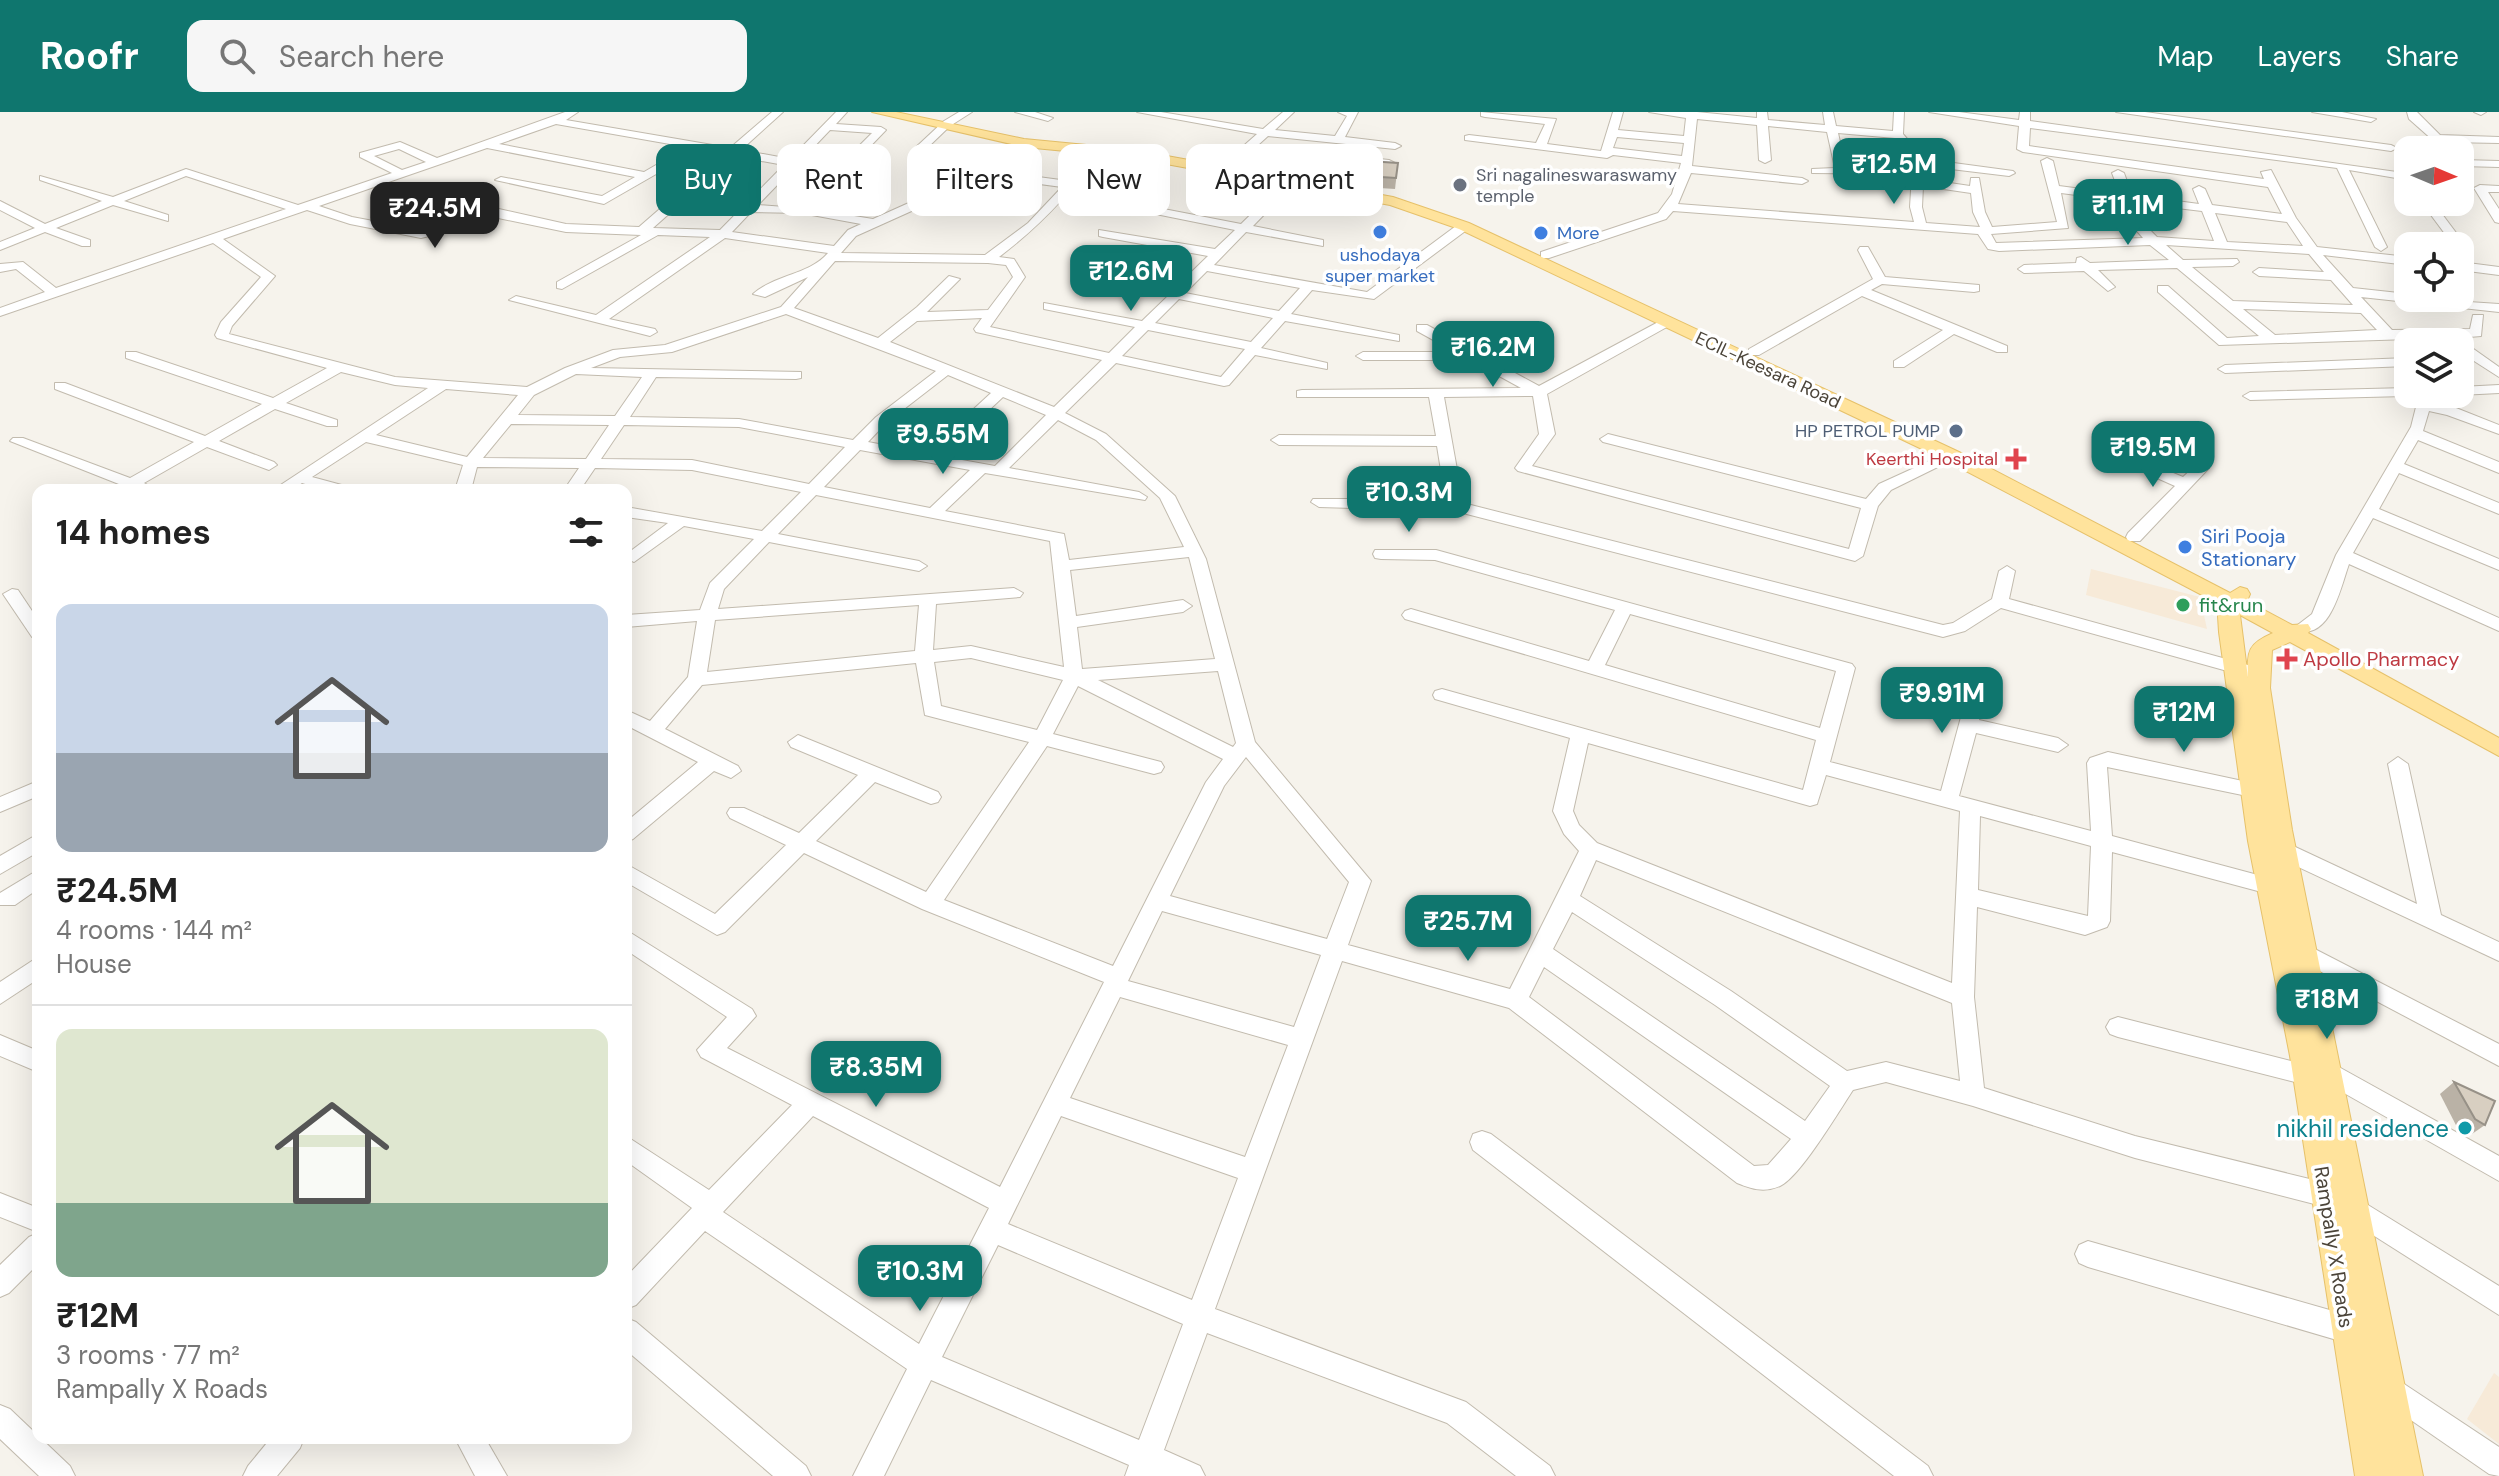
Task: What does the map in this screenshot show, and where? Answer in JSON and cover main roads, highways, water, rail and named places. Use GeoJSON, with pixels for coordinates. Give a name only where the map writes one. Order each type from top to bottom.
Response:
{"type":"FeatureCollection","features":[{"type":"Feature","properties":{"kind":"main road"},"geometry":{"type":"LineString","coordinates":[[878,112],[1026,139],[1161,153],[1186,158]]}},
{"type":"Feature","properties":{"kind":"main road"},"geometry":{"type":"LineString","coordinates":[[900,112],[1024,143],[1186,162]]}},
{"type":"Feature","properties":{"kind":"main road","name":"ECIL-Keesara Road"},"geometry":{"type":"LineString","coordinates":[[1383,195],[1449,213],[1545,255],[1667,323],[1952,456],[2499,732]]}},
{"type":"Feature","properties":{"kind":"main road","name":"ECIL-Keesara Road"},"geometry":{"type":"LineString","coordinates":[[1383,199],[1464,226],[1834,387],[2134,537],[2237,598]]}},
{"type":"Feature","properties":{"kind":"main road","name":"Rampally X Roads"},"geometry":{"type":"LineString","coordinates":[[2237,598],[2229,616],[2247,671],[2305,953],[2318,1074],[2326,1195],[2373,1476]]}},
{"type":"Feature","properties":{"kind":"main road"},"geometry":{"type":"LineString","coordinates":[[2247,671],[2262,646],[2298,630]]}},
{"type":"Feature","properties":{"kind":"main road","name":"ECIL-Keesara Road"},"geometry":{"type":"LineString","coordinates":[[2298,630],[2499,748]]}},
{"type":"Feature","properties":{"kind":"main road","name":"Rampally X Roads"},"geometry":{"type":"LineString","coordinates":[[2247,671],[2252,790],[2269,886],[2355,1209],[2405,1476]]}},
{"type":"Feature","properties":{"kind":"place","name":"Sri nagalineswaraswamy temple"},"geometry":{"type":"Point","coordinates":[1460,185]}},
{"type":"Feature","properties":{"kind":"place","name":"ushodaya super market"},"geometry":{"type":"Point","coordinates":[1380,232]}},
{"type":"Feature","properties":{"kind":"place","name":"More"},"geometry":{"type":"Point","coordinates":[1541,233]}},
{"type":"Feature","properties":{"kind":"place","name":"HP PETROL PUMP"},"geometry":{"type":"Point","coordinates":[1956,431]}},
{"type":"Feature","properties":{"kind":"place","name":"Keerthi Hospital"},"geometry":{"type":"Point","coordinates":[2016,459]}},
{"type":"Feature","properties":{"kind":"place","name":"Siri Pooja Stationary"},"geometry":{"type":"Point","coordinates":[2185,547]}},
{"type":"Feature","properties":{"kind":"place","name":"fit&run"},"geometry":{"type":"Point","coordinates":[2183,605]}},
{"type":"Feature","properties":{"kind":"place","name":"Apollo Pharmacy"},"geometry":{"type":"Point","coordinates":[2287,659]}},
{"type":"Feature","properties":{"kind":"place","name":"nikhil residence"},"geometry":{"type":"Point","coordinates":[2465,1128]}}]}
